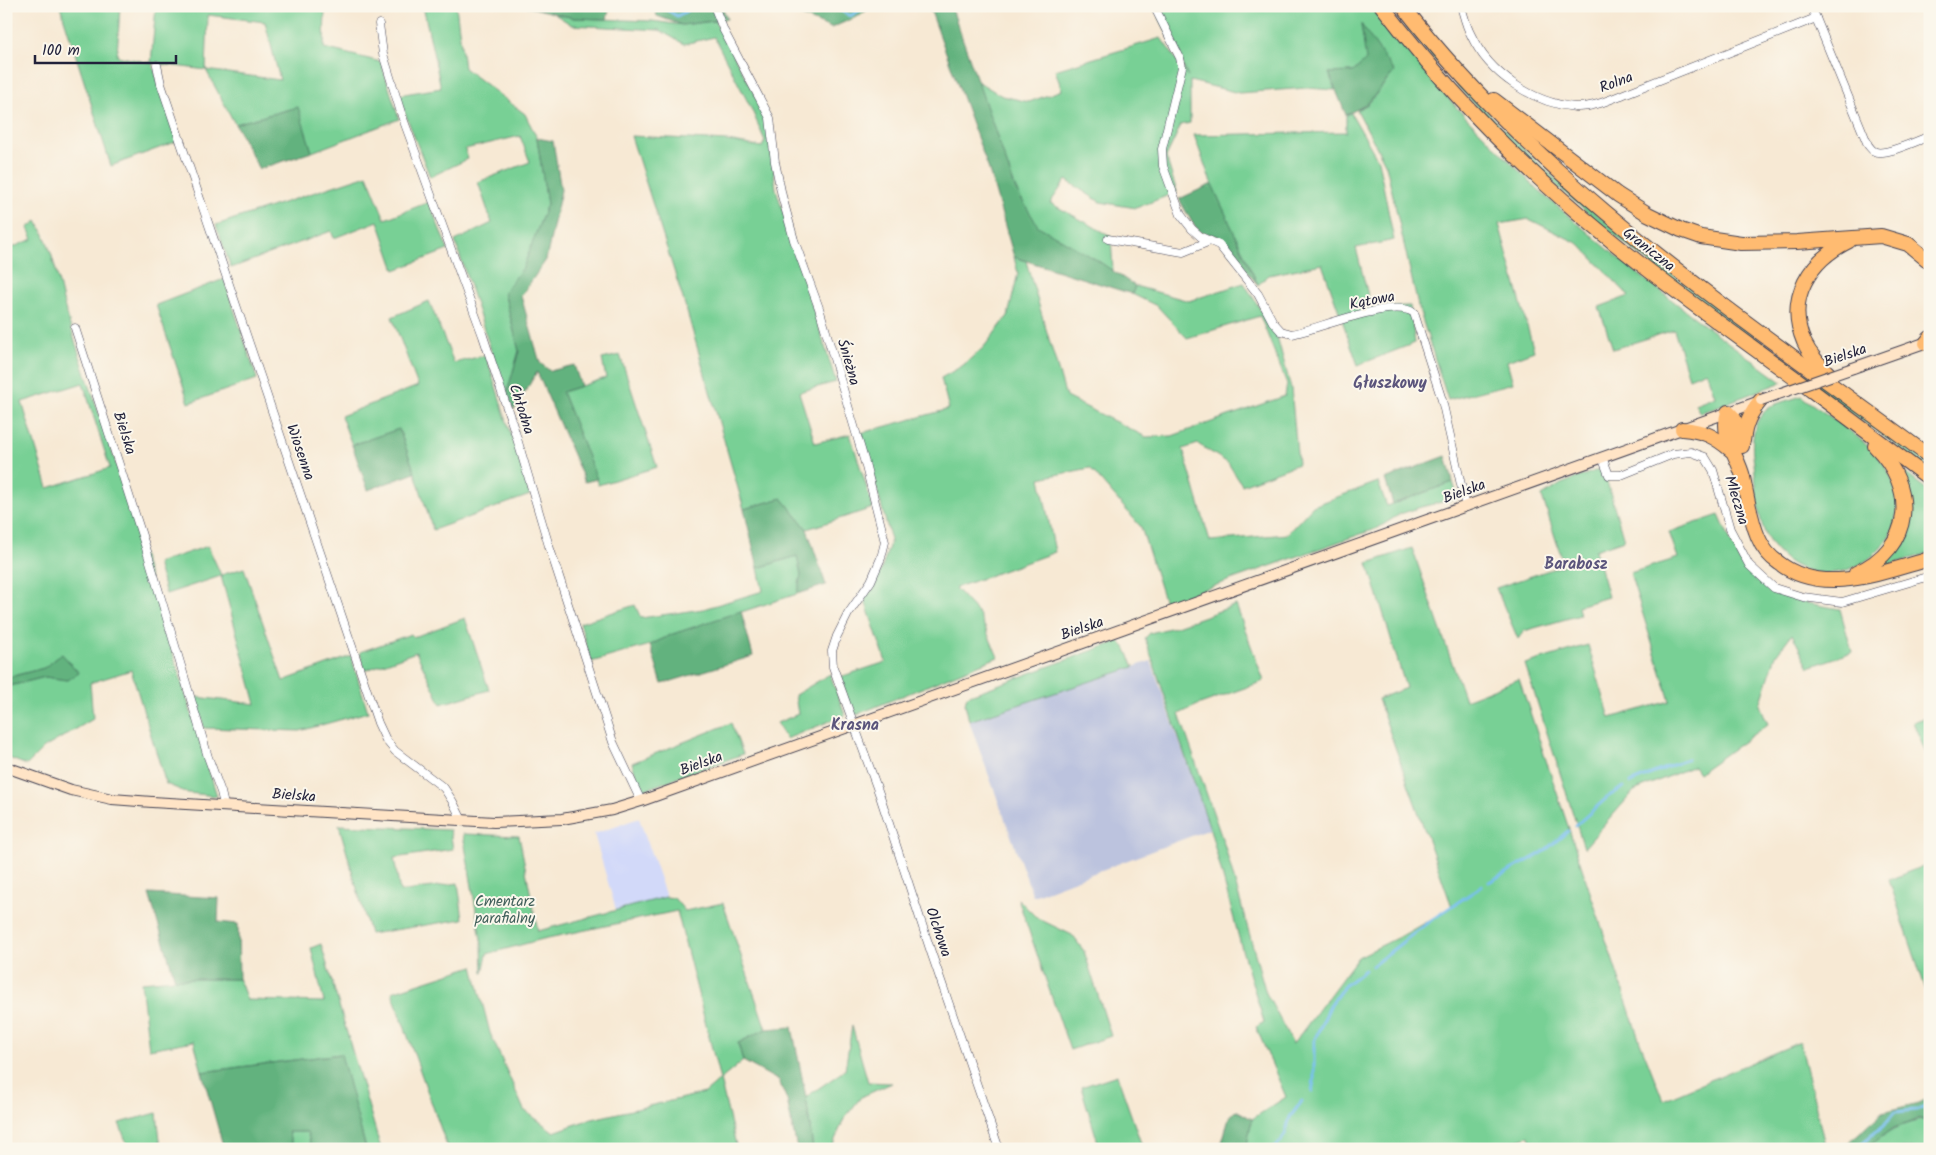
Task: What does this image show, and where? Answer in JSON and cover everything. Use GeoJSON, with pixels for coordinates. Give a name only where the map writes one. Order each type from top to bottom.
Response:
{"type":"FeatureCollection","features":[{"type":"Feature","properties":{"kind":"highway","name":"Graniczna"},"geometry":{"type":"LineString","coordinates":[[1382,6],[1426,61],[1470,110],[1505,146],[1564,201],[1617,245],[1703,311],[1930,479]]}},
{"type":"Feature","properties":{"kind":"highway","name":"Graniczna"},"geometry":{"type":"LineString","coordinates":[[1403,6],[1457,71],[1540,156],[1618,224],[1682,275],[1930,457]]}},
{"type":"Feature","properties":{"kind":"highway"},"geometry":{"type":"LineString","coordinates":[[1457,71],[1618,195],[1648,214],[1681,230],[1701,237],[1741,243],[1797,242],[1882,236],[1916,249],[1930,262]]}},
{"type":"Feature","properties":{"kind":"highway"},"geometry":{"type":"LineString","coordinates":[[1855,237],[1824,255],[1816,264],[1802,288],[1798,303],[1798,315],[1804,343],[1812,355],[1857,402]]}},
{"type":"Feature","properties":{"kind":"highway"},"geometry":{"type":"LineString","coordinates":[[1737,448],[1752,410],[1761,400]]}},
{"type":"Feature","properties":{"kind":"highway"},"geometry":{"type":"LineString","coordinates":[[1728,412],[1725,421],[1737,448],[1758,537],[1770,555],[1785,568],[1802,576],[1819,580],[1837,580],[1879,573],[1930,559]]}},
{"type":"Feature","properties":{"kind":"highway"},"geometry":{"type":"LineString","coordinates":[[1837,580],[1862,571],[1882,557],[1895,540],[1903,512],[1902,491],[1896,472],[1881,452],[1849,418]]}},
{"type":"Feature","properties":{"kind":"highway"},"geometry":{"type":"LineString","coordinates":[[1682,429],[1707,433],[1737,448]]}},
{"type":"Feature","properties":{"kind":"street","name":"Śnieżna"},"geometry":{"type":"LineString","coordinates":[[714,6],[724,31],[770,118],[775,162],[794,240],[819,308],[865,463],[885,542],[882,558],[871,581],[848,614],[832,650],[833,667],[853,724]]}},
{"type":"Feature","properties":{"kind":"street","name":"Kątowa"},"geometry":{"type":"LineString","coordinates":[[1154,6],[1180,58],[1182,67],[1162,149],[1163,166],[1182,215],[1192,229],[1201,237],[1219,245],[1258,294],[1273,322],[1281,331],[1292,334],[1367,312],[1384,309],[1406,308],[1414,313],[1442,400],[1466,507]]}},
{"type":"Feature","properties":{"kind":"street","name":"Rolna"},"geometry":{"type":"LineString","coordinates":[[1461,6],[1471,36],[1488,60],[1504,77],[1539,97],[1577,107],[1595,104],[1624,94],[1816,18]]}},
{"type":"Feature","properties":{"kind":"street"},"geometry":{"type":"LineString","coordinates":[[1811,6],[1868,145],[1874,151],[1880,153],[1930,136]]}},
{"type":"Feature","properties":{"kind":"street","name":"Chłodna"},"geometry":{"type":"LineString","coordinates":[[379,24],[382,54],[402,116],[476,317],[509,414],[549,546],[614,742],[641,801]]}},
{"type":"Feature","properties":{"kind":"street","name":"Wiosenna"},"geometry":{"type":"LineString","coordinates":[[157,65],[161,84],[378,723],[386,740],[395,751],[444,788],[462,820]]}},
{"type":"Feature","properties":{"kind":"street"},"geometry":{"type":"LineString","coordinates":[[1108,238],[1184,252],[1210,241]]}},
{"type":"Feature","properties":{"kind":"street","name":"Bielska"},"geometry":{"type":"LineString","coordinates":[[75,328],[146,548],[224,806]]}},
{"type":"Feature","properties":{"kind":"street","name":"Bielska"},"geometry":{"type":"LineString","coordinates":[[6,767],[71,790],[112,799],[494,822],[562,819],[612,810],[1929,341]]}},
{"type":"Feature","properties":{"kind":"street","name":"Mleczna"},"geometry":{"type":"LineString","coordinates":[[1602,457],[1609,475],[1621,475],[1673,454],[1691,452],[1705,457],[1713,470],[1730,529],[1750,565],[1774,588],[1803,597],[1842,602],[1930,576]]}},
{"type":"Feature","properties":{"kind":"street","name":"Olchowa"},"geometry":{"type":"LineString","coordinates":[[853,724],[880,796],[999,1149]]}},
{"type":"Feature","properties":{"kind":"shaded area"},"geometry":{"type":"Polygon","coordinates":[[[1151,661],[1210,829],[1033,896],[969,721],[1151,661]]]}},
{"type":"Feature","properties":{"kind":"shaded area"},"geometry":{"type":"Polygon","coordinates":[[[639,818],[666,897],[616,910],[594,834],[639,818]]]}},
{"type":"Feature","properties":{"kind":"green space"},"geometry":{"type":"Polygon","coordinates":[[[60,6],[120,6],[117,56],[151,63],[156,6],[325,6],[324,48],[381,62],[399,119],[312,152],[297,107],[235,124],[206,70],[152,63],[178,141],[111,166],[60,6]],[[208,15],[206,70],[280,80],[265,22],[208,15]]]}},
{"type":"Feature","properties":{"kind":"green space"},"geometry":{"type":"Polygon","coordinates":[[[423,6],[456,6],[464,68],[525,114],[537,138],[547,204],[523,268],[504,292],[519,351],[506,396],[455,241],[492,223],[478,182],[530,162],[520,136],[465,149],[468,159],[430,177],[398,95],[441,88],[423,6]]]}},
{"type":"Feature","properties":{"kind":"green space"},"geometry":{"type":"Polygon","coordinates":[[[525,6],[610,6],[607,19],[574,18],[525,6]]]}},
{"type":"Feature","properties":{"kind":"green space"},"geometry":{"type":"Polygon","coordinates":[[[653,6],[722,6],[727,19],[682,25],[657,16],[653,6]]]}},
{"type":"Feature","properties":{"kind":"green space"},"geometry":{"type":"Polygon","coordinates":[[[783,6],[871,6],[861,15],[831,28],[787,10],[783,6]]]}},
{"type":"Feature","properties":{"kind":"green space"},"geometry":{"type":"Polygon","coordinates":[[[929,6],[951,6],[1016,190],[1038,226],[1097,260],[1135,286],[1132,294],[1014,257],[989,170],[929,6]]]}},
{"type":"Feature","properties":{"kind":"green space"},"geometry":{"type":"Polygon","coordinates":[[[1154,6],[1371,6],[1457,108],[1539,191],[1628,266],[1782,382],[1700,413],[1695,404],[1715,396],[1706,371],[1689,378],[1674,330],[1613,349],[1599,307],[1629,296],[1579,244],[1529,219],[1499,224],[1534,351],[1507,361],[1513,383],[1448,400],[1418,306],[1386,165],[1357,110],[1368,104],[1394,72],[1361,26],[1367,60],[1353,72],[1329,73],[1335,90],[1307,88],[1239,93],[1190,81],[1190,123],[1181,125],[1166,157],[1177,192],[1136,208],[1100,202],[1066,180],[1050,203],[1111,236],[1113,271],[1038,227],[1016,190],[977,81],[1002,96],[1029,102],[1062,90],[1055,70],[1161,38],[1188,76],[1154,6]]]}},
{"type":"Feature","properties":{"kind":"green space"},"geometry":{"type":"Polygon","coordinates":[[[1389,6],[1395,6],[1486,111],[1570,191],[1618,232],[1693,289],[1930,463],[1930,470],[1711,309],[1627,245],[1576,203],[1522,154],[1483,113],[1444,71],[1389,6]]]}},
{"type":"Feature","properties":{"kind":"green space"},"geometry":{"type":"Polygon","coordinates":[[[553,13],[574,18],[652,21],[682,25],[715,21],[755,95],[768,124],[776,189],[836,382],[799,392],[815,443],[850,434],[873,508],[807,529],[782,498],[744,509],[685,305],[631,136],[727,141],[762,147],[765,141],[751,108],[714,37],[684,44],[659,30],[572,25],[553,13]]]}},
{"type":"Feature","properties":{"kind":"green space"},"geometry":{"type":"Polygon","coordinates":[[[1361,24],[1394,72],[1367,104],[1346,115],[1329,73],[1353,72],[1366,60],[1361,24]]]}},
{"type":"Feature","properties":{"kind":"green space"},"geometry":{"type":"Polygon","coordinates":[[[298,107],[312,152],[259,169],[235,124],[298,107]]]}},
{"type":"Feature","properties":{"kind":"green space"},"geometry":{"type":"Polygon","coordinates":[[[1351,113],[1378,160],[1394,240],[1356,248],[1371,307],[1410,306],[1415,343],[1358,365],[1322,264],[1269,275],[1258,285],[1212,185],[1194,135],[1346,132],[1346,115],[1351,113]]]}},
{"type":"Feature","properties":{"kind":"green space"},"geometry":{"type":"Polygon","coordinates":[[[537,138],[553,141],[561,190],[546,260],[521,296],[540,363],[550,371],[574,365],[581,386],[562,392],[597,479],[585,482],[537,372],[514,410],[506,396],[519,351],[504,292],[523,268],[547,204],[537,138]]]}},
{"type":"Feature","properties":{"kind":"green space"},"geometry":{"type":"Polygon","coordinates":[[[367,175],[385,219],[429,202],[448,250],[395,270],[378,221],[334,238],[331,231],[231,268],[216,225],[367,175]]]}},
{"type":"Feature","properties":{"kind":"green space"},"geometry":{"type":"Polygon","coordinates":[[[1212,184],[1258,285],[1217,236],[1200,232],[1193,224],[1179,199],[1212,184]]]}},
{"type":"Feature","properties":{"kind":"green space"},"geometry":{"type":"Polygon","coordinates":[[[37,221],[52,255],[67,316],[133,516],[142,545],[140,547],[217,796],[188,793],[166,784],[131,670],[90,683],[93,719],[44,748],[27,765],[6,757],[6,687],[45,677],[68,680],[62,654],[44,668],[6,678],[6,250],[33,239],[28,228],[37,221]],[[83,383],[22,402],[48,488],[110,468],[83,383]]]}},
{"type":"Feature","properties":{"kind":"green space"},"geometry":{"type":"Polygon","coordinates":[[[1014,257],[1026,261],[1066,397],[1146,437],[1172,436],[1285,396],[1287,384],[1260,316],[1187,338],[1157,306],[1132,294],[1135,286],[1189,301],[1244,283],[1277,336],[1291,388],[1298,464],[1242,485],[1228,463],[1198,444],[1183,449],[1210,541],[1287,534],[1313,506],[1378,482],[1387,506],[1453,482],[1458,498],[1400,514],[1378,528],[1165,603],[1141,527],[1090,468],[1040,478],[1055,552],[955,588],[979,614],[998,657],[853,716],[840,677],[886,662],[864,598],[881,571],[891,540],[861,433],[949,409],[941,378],[962,366],[983,348],[1008,316],[1018,273],[1014,257]]]}},
{"type":"Feature","properties":{"kind":"green space"},"geometry":{"type":"Polygon","coordinates":[[[224,279],[257,379],[189,403],[156,305],[224,279]]]}},
{"type":"Feature","properties":{"kind":"green space"},"geometry":{"type":"Polygon","coordinates":[[[429,301],[454,363],[486,355],[530,495],[433,530],[399,429],[352,445],[341,416],[418,386],[392,317],[429,301]]]}},
{"type":"Feature","properties":{"kind":"green space"},"geometry":{"type":"Polygon","coordinates":[[[620,355],[657,467],[598,485],[562,392],[606,378],[602,359],[620,355]]]}},
{"type":"Feature","properties":{"kind":"green space"},"geometry":{"type":"Polygon","coordinates":[[[1801,396],[1870,448],[1887,469],[1897,498],[1894,524],[1883,546],[1864,562],[1841,571],[1816,572],[1792,564],[1771,544],[1762,526],[1753,448],[1756,426],[1763,413],[1772,406],[1801,396]]]}},
{"type":"Feature","properties":{"kind":"green space"},"geometry":{"type":"Polygon","coordinates":[[[399,429],[415,473],[368,490],[352,445],[399,429]]]}},
{"type":"Feature","properties":{"kind":"green space"},"geometry":{"type":"Polygon","coordinates":[[[1446,456],[1453,482],[1393,504],[1385,479],[1446,456]]]}},
{"type":"Feature","properties":{"kind":"green space"},"geometry":{"type":"Polygon","coordinates":[[[1600,469],[1605,475],[1624,540],[1595,550],[1608,597],[1578,606],[1580,615],[1524,631],[1518,639],[1496,588],[1564,565],[1542,496],[1561,484],[1600,469]]]}},
{"type":"Feature","properties":{"kind":"green space"},"geometry":{"type":"Polygon","coordinates":[[[1904,472],[1930,492],[1930,553],[1878,568],[1909,496],[1904,472]]]}},
{"type":"Feature","properties":{"kind":"green space"},"geometry":{"type":"Polygon","coordinates":[[[782,498],[807,529],[826,585],[797,594],[801,575],[797,556],[758,568],[744,509],[782,498]]]}},
{"type":"Feature","properties":{"kind":"green space"},"geometry":{"type":"Polygon","coordinates":[[[1719,515],[1740,562],[1771,592],[1807,603],[1840,609],[1852,652],[1809,667],[1792,634],[1776,655],[1760,705],[1768,724],[1699,773],[1694,766],[1634,791],[1584,848],[1525,664],[1588,645],[1610,718],[1670,701],[1630,573],[1678,558],[1669,532],[1719,515]]]}},
{"type":"Feature","properties":{"kind":"green space"},"geometry":{"type":"Polygon","coordinates":[[[208,546],[221,575],[244,568],[283,681],[351,656],[368,712],[300,731],[204,728],[196,697],[256,704],[221,576],[166,594],[157,563],[208,546]]]}},
{"type":"Feature","properties":{"kind":"green space"},"geometry":{"type":"Polygon","coordinates":[[[1412,548],[1465,700],[1519,679],[1640,1042],[1663,1100],[1800,1042],[1826,1149],[1533,1149],[1529,1136],[1488,1149],[1246,1149],[1252,1119],[1286,1097],[1256,1027],[1264,1022],[1243,953],[1210,829],[1145,638],[1150,633],[1174,627],[1236,605],[1264,681],[1200,704],[1179,714],[1225,847],[1266,993],[1293,1044],[1358,957],[1405,934],[1452,907],[1378,699],[1406,688],[1368,563],[1412,548]]]}},
{"type":"Feature","properties":{"kind":"green space"},"geometry":{"type":"Polygon","coordinates":[[[797,556],[801,575],[797,594],[673,634],[650,645],[591,662],[580,623],[635,605],[641,618],[703,609],[763,591],[758,568],[797,556]]]}},
{"type":"Feature","properties":{"kind":"green space"},"geometry":{"type":"Polygon","coordinates":[[[741,611],[753,656],[662,684],[650,645],[673,634],[741,611]]]}},
{"type":"Feature","properties":{"kind":"green space"},"geometry":{"type":"Polygon","coordinates":[[[465,618],[489,690],[441,704],[416,652],[364,671],[360,652],[411,634],[414,637],[465,618]]]}},
{"type":"Feature","properties":{"kind":"green space"},"geometry":{"type":"Polygon","coordinates":[[[1119,641],[1125,647],[1134,667],[969,721],[965,703],[967,696],[1119,641]]]}},
{"type":"Feature","properties":{"kind":"green space"},"geometry":{"type":"Polygon","coordinates":[[[62,654],[79,673],[68,680],[45,677],[6,687],[6,678],[44,668],[62,654]]]}},
{"type":"Feature","properties":{"kind":"green space"},"geometry":{"type":"Polygon","coordinates":[[[830,674],[845,715],[786,739],[777,723],[798,714],[795,695],[830,674]]]}},
{"type":"Feature","properties":{"kind":"green space"},"geometry":{"type":"Polygon","coordinates":[[[1930,716],[1930,763],[1913,722],[1930,716]]]}},
{"type":"Feature","properties":{"kind":"green space"},"geometry":{"type":"Polygon","coordinates":[[[731,723],[743,754],[641,791],[632,763],[731,723]]]}},
{"type":"Feature","properties":{"kind":"green space"},"geometry":{"type":"Polygon","coordinates":[[[339,825],[450,830],[453,849],[394,858],[400,892],[458,883],[463,919],[370,934],[339,825]]]}},
{"type":"Feature","properties":{"kind":"green space","name":"Cmentarz parafialny"},"geometry":{"type":"Polygon","coordinates":[[[463,834],[519,836],[538,931],[666,897],[674,898],[685,911],[723,903],[766,1029],[738,1043],[743,1061],[720,1080],[677,911],[543,939],[487,954],[483,973],[482,945],[463,834]]]}},
{"type":"Feature","properties":{"kind":"green space"},"geometry":{"type":"Polygon","coordinates":[[[1930,863],[1930,1002],[1889,880],[1930,863]]]}},
{"type":"Feature","properties":{"kind":"green space"},"geometry":{"type":"Polygon","coordinates":[[[149,894],[219,898],[218,922],[238,924],[239,979],[175,979],[149,894]]]}},
{"type":"Feature","properties":{"kind":"green space"},"geometry":{"type":"Polygon","coordinates":[[[1018,899],[1037,918],[1072,935],[1084,951],[1111,1036],[1070,1050],[1018,899]]]}},
{"type":"Feature","properties":{"kind":"green space"},"geometry":{"type":"Polygon","coordinates":[[[321,944],[381,1149],[366,1149],[340,1054],[202,1072],[194,1041],[149,1049],[141,982],[175,979],[239,979],[247,1000],[324,1002],[311,948],[321,944]]]}},
{"type":"Feature","properties":{"kind":"green space"},"geometry":{"type":"Polygon","coordinates":[[[473,966],[490,1033],[524,1110],[554,1132],[588,1120],[705,1093],[720,1080],[737,1149],[448,1149],[392,992],[473,966]]]}},
{"type":"Feature","properties":{"kind":"green space"},"geometry":{"type":"Polygon","coordinates":[[[852,1026],[868,1082],[892,1083],[861,1097],[844,1119],[831,1149],[813,1149],[806,1097],[845,1070],[852,1026]]]}},
{"type":"Feature","properties":{"kind":"green space"},"geometry":{"type":"Polygon","coordinates":[[[792,1027],[806,1097],[813,1149],[797,1149],[787,1100],[779,1081],[743,1061],[738,1043],[766,1029],[792,1027]]]}},
{"type":"Feature","properties":{"kind":"green space"},"geometry":{"type":"Polygon","coordinates":[[[341,1054],[366,1149],[312,1149],[307,1132],[288,1132],[294,1149],[224,1149],[202,1072],[341,1054]]]}},
{"type":"Feature","properties":{"kind":"green space"},"geometry":{"type":"Polygon","coordinates":[[[1117,1075],[1143,1149],[1100,1149],[1081,1087],[1117,1075]]]}},
{"type":"Feature","properties":{"kind":"green space"},"geometry":{"type":"Polygon","coordinates":[[[1930,1097],[1930,1119],[1917,1120],[1894,1128],[1865,1149],[1841,1149],[1883,1112],[1918,1103],[1930,1097]]]}},
{"type":"Feature","properties":{"kind":"green space"},"geometry":{"type":"Polygon","coordinates":[[[1236,1110],[1252,1119],[1246,1149],[1220,1149],[1229,1118],[1236,1110]]]}},
{"type":"Feature","properties":{"kind":"green space"},"geometry":{"type":"Polygon","coordinates":[[[157,1113],[161,1149],[129,1149],[119,1123],[157,1113]]]}},
{"type":"Feature","properties":{"kind":"green space"},"geometry":{"type":"Polygon","coordinates":[[[1930,1119],[1930,1149],[1865,1149],[1895,1129],[1910,1123],[1930,1119]]]}},
{"type":"Feature","properties":{"kind":"green space"},"geometry":{"type":"Polygon","coordinates":[[[288,1132],[308,1132],[312,1149],[294,1149],[288,1132]]]}},
{"type":"Feature","properties":{"kind":"waterway"},"geometry":{"type":"LineString","coordinates":[[661,6],[677,16],[696,6]]}},
{"type":"Feature","properties":{"kind":"waterway"},"geometry":{"type":"LineString","coordinates":[[810,6],[812,9],[832,6]]}},
{"type":"Feature","properties":{"kind":"waterway"},"geometry":{"type":"LineString","coordinates":[[833,6],[850,16],[867,6]]}},
{"type":"Feature","properties":{"kind":"waterway"},"geometry":{"type":"LineString","coordinates":[[1630,783],[1687,759]]}},
{"type":"Feature","properties":{"kind":"waterway"},"geometry":{"type":"LineString","coordinates":[[1575,826],[1609,796],[1624,787]]}},
{"type":"Feature","properties":{"kind":"waterway"},"geometry":{"type":"LineString","coordinates":[[1489,882],[1542,853],[1568,831]]}},
{"type":"Feature","properties":{"kind":"waterway"},"geometry":{"type":"LineString","coordinates":[[1372,966],[1427,923],[1482,886]]}},
{"type":"Feature","properties":{"kind":"waterway"},"geometry":{"type":"LineString","coordinates":[[1312,1092],[1314,1080],[1314,1041],[1331,1004],[1344,986],[1365,970]]}},
{"type":"Feature","properties":{"kind":"waterway"},"geometry":{"type":"LineString","coordinates":[[1274,1149],[1285,1135],[1290,1117],[1302,1101]]}},
{"type":"Feature","properties":{"kind":"waterway"},"geometry":{"type":"LineString","coordinates":[[1855,1149],[1884,1125],[1895,1112],[1916,1110],[1930,1104]]}},
{"type":"Feature","properties":{"kind":"district","name":"Głuszkowy"},"geometry":{"type":"Point","coordinates":[1390,382]}},
{"type":"Feature","properties":{"kind":"district","name":"Barabosz"},"geometry":{"type":"Point","coordinates":[1576,563]}},
{"type":"Feature","properties":{"kind":"district","name":"Krasna"},"geometry":{"type":"Point","coordinates":[855,724]}}]}
